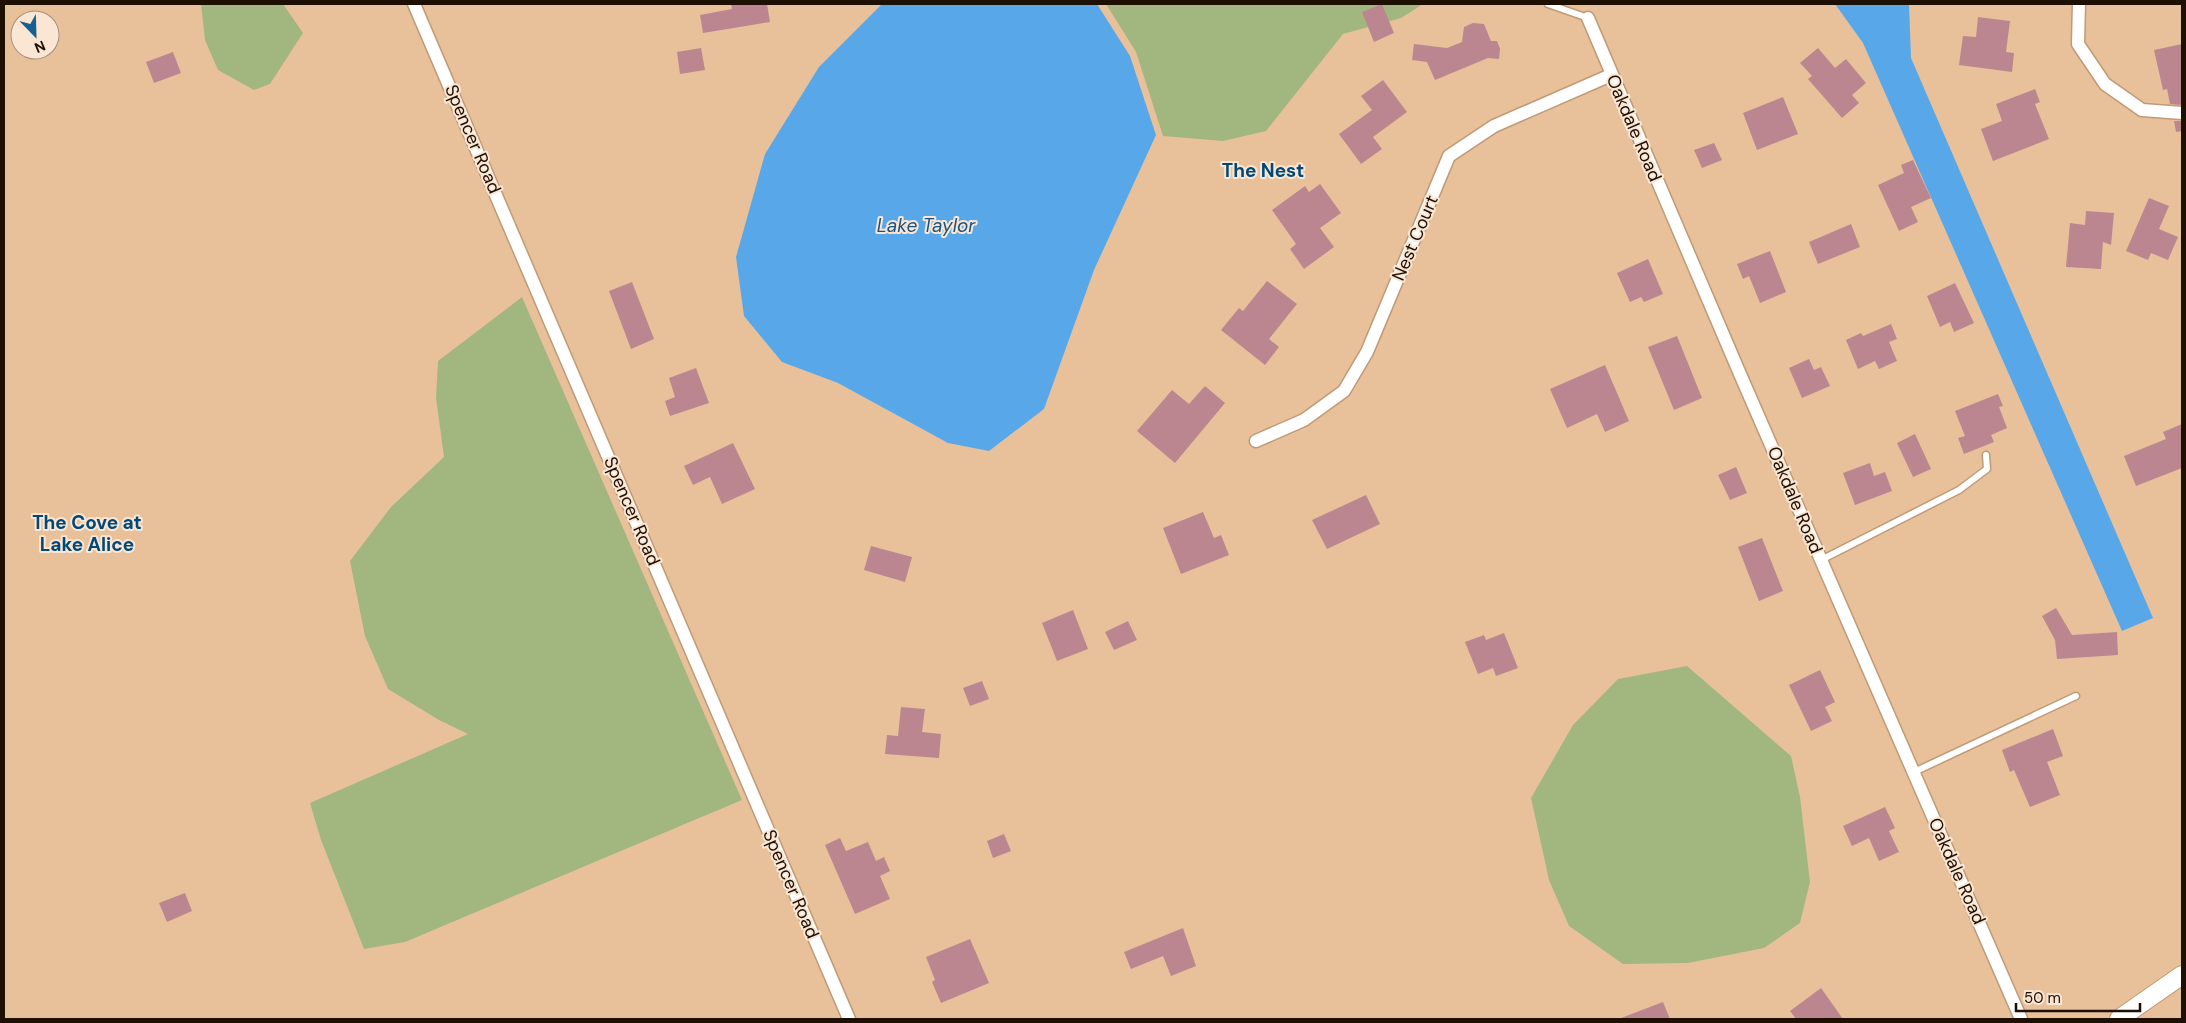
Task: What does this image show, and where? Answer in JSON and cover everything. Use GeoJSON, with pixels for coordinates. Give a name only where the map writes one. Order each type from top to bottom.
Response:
{"type":"FeatureCollection","features":[{"type":"Feature","properties":{"kind":"main road"},"geometry":{"type":"LineString","coordinates":[[2119,1019],[2182,975]]}},
{"type":"Feature","properties":{"kind":"street","name":"Spencer Road"},"geometry":{"type":"LineString","coordinates":[[414,4],[849,1019]]}},
{"type":"Feature","properties":{"kind":"street"},"geometry":{"type":"LineString","coordinates":[[2079,4],[2078,44],[2105,84],[2142,110],[2182,113]]}},
{"type":"Feature","properties":{"kind":"street","name":"Oakdale Road"},"geometry":{"type":"LineString","coordinates":[[1588,18],[1611,75],[2021,1019]]}},
{"type":"Feature","properties":{"kind":"street","name":"Nest Court"},"geometry":{"type":"LineString","coordinates":[[1256,441],[1304,420],[1344,391],[1368,352],[1449,156],[1494,126],[1611,75]]}},
{"type":"Feature","properties":{"kind":"lane","name":"Oakdale Road"},"geometry":{"type":"LineString","coordinates":[[1548,4],[1588,18]]}},
{"type":"Feature","properties":{"kind":"lane"},"geometry":{"type":"LineString","coordinates":[[1821,560],[1959,490],[1986,470],[1986,455]]}},
{"type":"Feature","properties":{"kind":"lane"},"geometry":{"type":"LineString","coordinates":[[1914,772],[2076,696]]}},
{"type":"Feature","properties":{"kind":"green space"},"geometry":{"type":"Polygon","coordinates":[[[201,4],[283,4],[303,33],[270,84],[254,90],[218,70],[205,40],[201,4]]]}},
{"type":"Feature","properties":{"kind":"green space"},"geometry":{"type":"Polygon","coordinates":[[[1106,4],[1423,4],[1401,18],[1343,34],[1266,131],[1223,141],[1163,136],[1136,52],[1106,4]]]}},
{"type":"Feature","properties":{"kind":"green space"},"geometry":{"type":"Polygon","coordinates":[[[522,297],[742,800],[405,942],[364,949],[321,840],[310,803],[468,734],[439,720],[388,689],[365,636],[350,561],[391,507],[444,457],[436,398],[438,361],[522,297]]]}},
{"type":"Feature","properties":{"kind":"green space"},"geometry":{"type":"Polygon","coordinates":[[[1687,666],[1791,756],[1800,797],[1810,882],[1800,923],[1764,948],[1688,963],[1623,964],[1569,926],[1549,880],[1531,798],[1573,725],[1618,679],[1687,666]]]}},
{"type":"Feature","properties":{"kind":"water","name":"Lake Taylor"},"geometry":{"type":"Polygon","coordinates":[[[882,4],[1097,4],[1130,56],[1156,135],[1094,270],[1044,409],[989,451],[948,443],[838,383],[782,362],[744,316],[736,257],[765,154],[819,67],[882,4]]]}},
{"type":"Feature","properties":{"kind":"water"},"geometry":{"type":"Polygon","coordinates":[[[1835,4],[1909,4],[1911,58],[2153,618],[2122,631],[1863,43],[1835,4]]]}},
{"type":"Feature","properties":{"kind":"building"},"geometry":{"type":"Polygon","coordinates":[[[731,4],[767,4],[770,22],[703,33],[700,15],[732,9],[731,4]]]}},
{"type":"Feature","properties":{"kind":"building"},"geometry":{"type":"Polygon","coordinates":[[[1382,4],[1394,33],[1374,42],[1362,12],[1382,4]]]}},
{"type":"Feature","properties":{"kind":"building"},"geometry":{"type":"Polygon","coordinates":[[[1978,17],[2010,21],[2006,52],[2014,53],[2012,72],[1959,65],[1963,36],[1976,37],[1978,17]]]}},
{"type":"Feature","properties":{"kind":"building"},"geometry":{"type":"Polygon","coordinates":[[[1473,23],[1484,24],[1491,41],[1497,41],[1500,49],[1499,59],[1488,58],[1435,80],[1427,62],[1412,60],[1414,44],[1447,48],[1462,42],[1464,27],[1473,23]]]}},
{"type":"Feature","properties":{"kind":"building"},"geometry":{"type":"Polygon","coordinates":[[[2182,44],[2182,105],[2170,104],[2167,89],[2163,90],[2154,50],[2182,44]]]}},
{"type":"Feature","properties":{"kind":"building"},"geometry":{"type":"Polygon","coordinates":[[[701,48],[705,70],[680,74],[677,52],[701,48]]]}},
{"type":"Feature","properties":{"kind":"building"},"geometry":{"type":"Polygon","coordinates":[[[1818,48],[1835,68],[1846,59],[1866,83],[1852,95],[1859,103],[1842,118],[1808,79],[1812,76],[1800,63],[1818,48]]]}},
{"type":"Feature","properties":{"kind":"building"},"geometry":{"type":"Polygon","coordinates":[[[173,52],[181,73],[154,83],[146,62],[173,52]]]}},
{"type":"Feature","properties":{"kind":"building"},"geometry":{"type":"Polygon","coordinates":[[[1383,80],[1407,112],[1373,137],[1382,149],[1361,164],[1339,134],[1372,110],[1361,96],[1383,80]]]}},
{"type":"Feature","properties":{"kind":"building"},"geometry":{"type":"Polygon","coordinates":[[[2035,89],[2040,102],[2035,104],[2049,139],[1993,161],[1981,129],[2002,121],[1996,104],[2035,89]]]}},
{"type":"Feature","properties":{"kind":"building"},"geometry":{"type":"Polygon","coordinates":[[[1783,97],[1798,134],[1757,150],[1743,113],[1783,97]]]}},
{"type":"Feature","properties":{"kind":"building"},"geometry":{"type":"Polygon","coordinates":[[[2174,121],[2182,121],[2182,131],[2176,132],[2174,121]]]}},
{"type":"Feature","properties":{"kind":"building"},"geometry":{"type":"Polygon","coordinates":[[[1714,143],[1722,160],[1702,168],[1694,150],[1714,143]]]}},
{"type":"Feature","properties":{"kind":"building"},"geometry":{"type":"Polygon","coordinates":[[[1913,160],[1931,198],[1911,207],[1918,222],[1899,231],[1878,185],[1904,173],[1901,165],[1913,160]]]}},
{"type":"Feature","properties":{"kind":"building"},"geometry":{"type":"Polygon","coordinates":[[[1320,184],[1341,213],[1320,228],[1334,247],[1304,269],[1290,249],[1296,244],[1272,210],[1305,186],[1309,192],[1320,184]]]}},
{"type":"Feature","properties":{"kind":"building"},"geometry":{"type":"Polygon","coordinates":[[[2149,198],[2169,206],[2159,229],[2178,237],[2168,260],[2151,253],[2148,260],[2126,251],[2149,198]]]}},
{"type":"Feature","properties":{"kind":"building"},"geometry":{"type":"Polygon","coordinates":[[[2086,211],[2114,213],[2111,245],[2103,242],[2101,269],[2066,267],[2070,223],[2085,225],[2086,211]]]}},
{"type":"Feature","properties":{"kind":"building"},"geometry":{"type":"Polygon","coordinates":[[[1851,224],[1860,247],[1818,264],[1809,242],[1851,224]]]}},
{"type":"Feature","properties":{"kind":"building"},"geometry":{"type":"Polygon","coordinates":[[[1770,251],[1786,292],[1760,303],[1749,276],[1743,279],[1737,264],[1770,251]]]}},
{"type":"Feature","properties":{"kind":"building"},"geometry":{"type":"Polygon","coordinates":[[[1648,259],[1663,294],[1644,302],[1641,297],[1630,302],[1617,273],[1648,259]]]}},
{"type":"Feature","properties":{"kind":"building"},"geometry":{"type":"Polygon","coordinates":[[[1267,281],[1297,304],[1269,339],[1279,347],[1265,365],[1221,330],[1239,308],[1243,311],[1267,281]]]}},
{"type":"Feature","properties":{"kind":"building"},"geometry":{"type":"Polygon","coordinates":[[[632,282],[654,339],[631,349],[609,291],[632,282]]]}},
{"type":"Feature","properties":{"kind":"building"},"geometry":{"type":"Polygon","coordinates":[[[1955,283],[1974,323],[1954,332],[1950,322],[1940,327],[1927,296],[1955,283]]]}},
{"type":"Feature","properties":{"kind":"building"},"geometry":{"type":"Polygon","coordinates":[[[1891,324],[1897,339],[1889,342],[1897,361],[1879,369],[1875,361],[1858,369],[1846,340],[1861,333],[1863,336],[1891,324]]]}},
{"type":"Feature","properties":{"kind":"building"},"geometry":{"type":"Polygon","coordinates":[[[1677,336],[1702,398],[1674,410],[1648,347],[1677,336]]]}},
{"type":"Feature","properties":{"kind":"building"},"geometry":{"type":"Polygon","coordinates":[[[1809,359],[1814,370],[1821,367],[1830,386],[1802,398],[1789,368],[1809,359]]]}},
{"type":"Feature","properties":{"kind":"building"},"geometry":{"type":"Polygon","coordinates":[[[1605,365],[1629,421],[1605,432],[1597,414],[1567,428],[1550,389],[1605,365]]]}},
{"type":"Feature","properties":{"kind":"building"},"geometry":{"type":"Polygon","coordinates":[[[696,368],[709,403],[670,416],[665,401],[675,397],[669,378],[696,368]]]}},
{"type":"Feature","properties":{"kind":"building"},"geometry":{"type":"Polygon","coordinates":[[[1205,386],[1225,403],[1175,463],[1137,431],[1172,390],[1189,404],[1205,386]]]}},
{"type":"Feature","properties":{"kind":"building"},"geometry":{"type":"Polygon","coordinates":[[[1998,394],[2003,406],[1999,407],[2007,428],[1991,435],[1994,442],[1964,454],[1958,438],[1965,436],[1955,411],[1998,394]]]}},
{"type":"Feature","properties":{"kind":"building"},"geometry":{"type":"Polygon","coordinates":[[[2182,424],[2182,468],[2136,486],[2124,456],[2166,439],[2163,432],[2182,424]]]}},
{"type":"Feature","properties":{"kind":"building"},"geometry":{"type":"Polygon","coordinates":[[[1915,434],[1931,469],[1913,477],[1897,443],[1915,434]]]}},
{"type":"Feature","properties":{"kind":"building"},"geometry":{"type":"Polygon","coordinates":[[[733,443],[755,489],[722,504],[710,477],[693,485],[684,466],[733,443]]]}},
{"type":"Feature","properties":{"kind":"building"},"geometry":{"type":"Polygon","coordinates":[[[1870,463],[1874,476],[1885,472],[1892,491],[1855,505],[1843,473],[1870,463]]]}},
{"type":"Feature","properties":{"kind":"building"},"geometry":{"type":"Polygon","coordinates":[[[1736,467],[1747,493],[1730,500],[1718,475],[1736,467]]]}},
{"type":"Feature","properties":{"kind":"building"},"geometry":{"type":"Polygon","coordinates":[[[1366,495],[1380,524],[1327,549],[1312,520],[1366,495]]]}},
{"type":"Feature","properties":{"kind":"building"},"geometry":{"type":"Polygon","coordinates":[[[1203,512],[1214,538],[1221,535],[1229,555],[1181,574],[1163,528],[1203,512]]]}},
{"type":"Feature","properties":{"kind":"building"},"geometry":{"type":"Polygon","coordinates":[[[1762,538],[1783,591],[1759,601],[1738,547],[1762,538]]]}},
{"type":"Feature","properties":{"kind":"building"},"geometry":{"type":"Polygon","coordinates":[[[871,546],[912,557],[905,582],[864,570],[871,546]]]}},
{"type":"Feature","properties":{"kind":"building"},"geometry":{"type":"Polygon","coordinates":[[[2056,608],[2072,635],[2117,632],[2118,655],[2057,659],[2055,640],[2042,616],[2056,608]]]}},
{"type":"Feature","properties":{"kind":"building"},"geometry":{"type":"Polygon","coordinates":[[[1073,610],[1088,649],[1057,661],[1042,623],[1073,610]]]}},
{"type":"Feature","properties":{"kind":"building"},"geometry":{"type":"Polygon","coordinates":[[[1128,621],[1137,640],[1114,650],[1105,632],[1128,621]]]}},
{"type":"Feature","properties":{"kind":"building"},"geometry":{"type":"Polygon","coordinates":[[[1504,633],[1518,668],[1496,676],[1493,668],[1478,674],[1465,642],[1484,635],[1486,640],[1504,633]]]}},
{"type":"Feature","properties":{"kind":"building"},"geometry":{"type":"Polygon","coordinates":[[[1820,670],[1835,702],[1825,707],[1832,721],[1811,731],[1789,685],[1820,670]]]}},
{"type":"Feature","properties":{"kind":"building"},"geometry":{"type":"Polygon","coordinates":[[[982,681],[989,699],[970,706],[963,688],[982,681]]]}},
{"type":"Feature","properties":{"kind":"building"},"geometry":{"type":"Polygon","coordinates":[[[901,707],[925,709],[922,732],[941,734],[939,758],[885,754],[887,735],[898,736],[901,707]]]}},
{"type":"Feature","properties":{"kind":"building"},"geometry":{"type":"Polygon","coordinates":[[[2053,729],[2063,756],[2047,762],[2060,795],[2030,807],[2014,770],[2010,772],[2002,750],[2053,729]]]}},
{"type":"Feature","properties":{"kind":"building"},"geometry":{"type":"Polygon","coordinates":[[[1885,807],[1895,828],[1889,831],[1899,852],[1879,861],[1869,838],[1852,846],[1843,826],[1885,807]]]}},
{"type":"Feature","properties":{"kind":"building"},"geometry":{"type":"Polygon","coordinates":[[[1004,834],[1011,851],[993,858],[987,841],[1004,834]]]}},
{"type":"Feature","properties":{"kind":"building"},"geometry":{"type":"Polygon","coordinates":[[[840,838],[846,851],[868,842],[876,861],[884,857],[890,871],[880,876],[890,899],[855,914],[825,845],[840,838]]]}},
{"type":"Feature","properties":{"kind":"building"},"geometry":{"type":"Polygon","coordinates":[[[185,893],[192,911],[167,922],[159,903],[185,893]]]}},
{"type":"Feature","properties":{"kind":"building"},"geometry":{"type":"Polygon","coordinates":[[[1183,928],[1196,966],[1171,976],[1163,956],[1131,969],[1124,952],[1183,928]]]}},
{"type":"Feature","properties":{"kind":"building"},"geometry":{"type":"Polygon","coordinates":[[[970,939],[989,983],[941,1003],[932,982],[935,980],[926,957],[970,939]]]}},
{"type":"Feature","properties":{"kind":"building"},"geometry":{"type":"Polygon","coordinates":[[[1821,988],[1843,1019],[1796,1019],[1790,1011],[1821,988]]]}},
{"type":"Feature","properties":{"kind":"building"},"geometry":{"type":"Polygon","coordinates":[[[1663,1002],[1670,1019],[1621,1018],[1663,1002]]]}},
{"type":"Feature","properties":{"kind":"district","name":"The Nest"},"geometry":{"type":"Point","coordinates":[1263,170]}},
{"type":"Feature","properties":{"kind":"district","name":"The Cove at Lake Alice"},"geometry":{"type":"Point","coordinates":[87,533]}}]}
